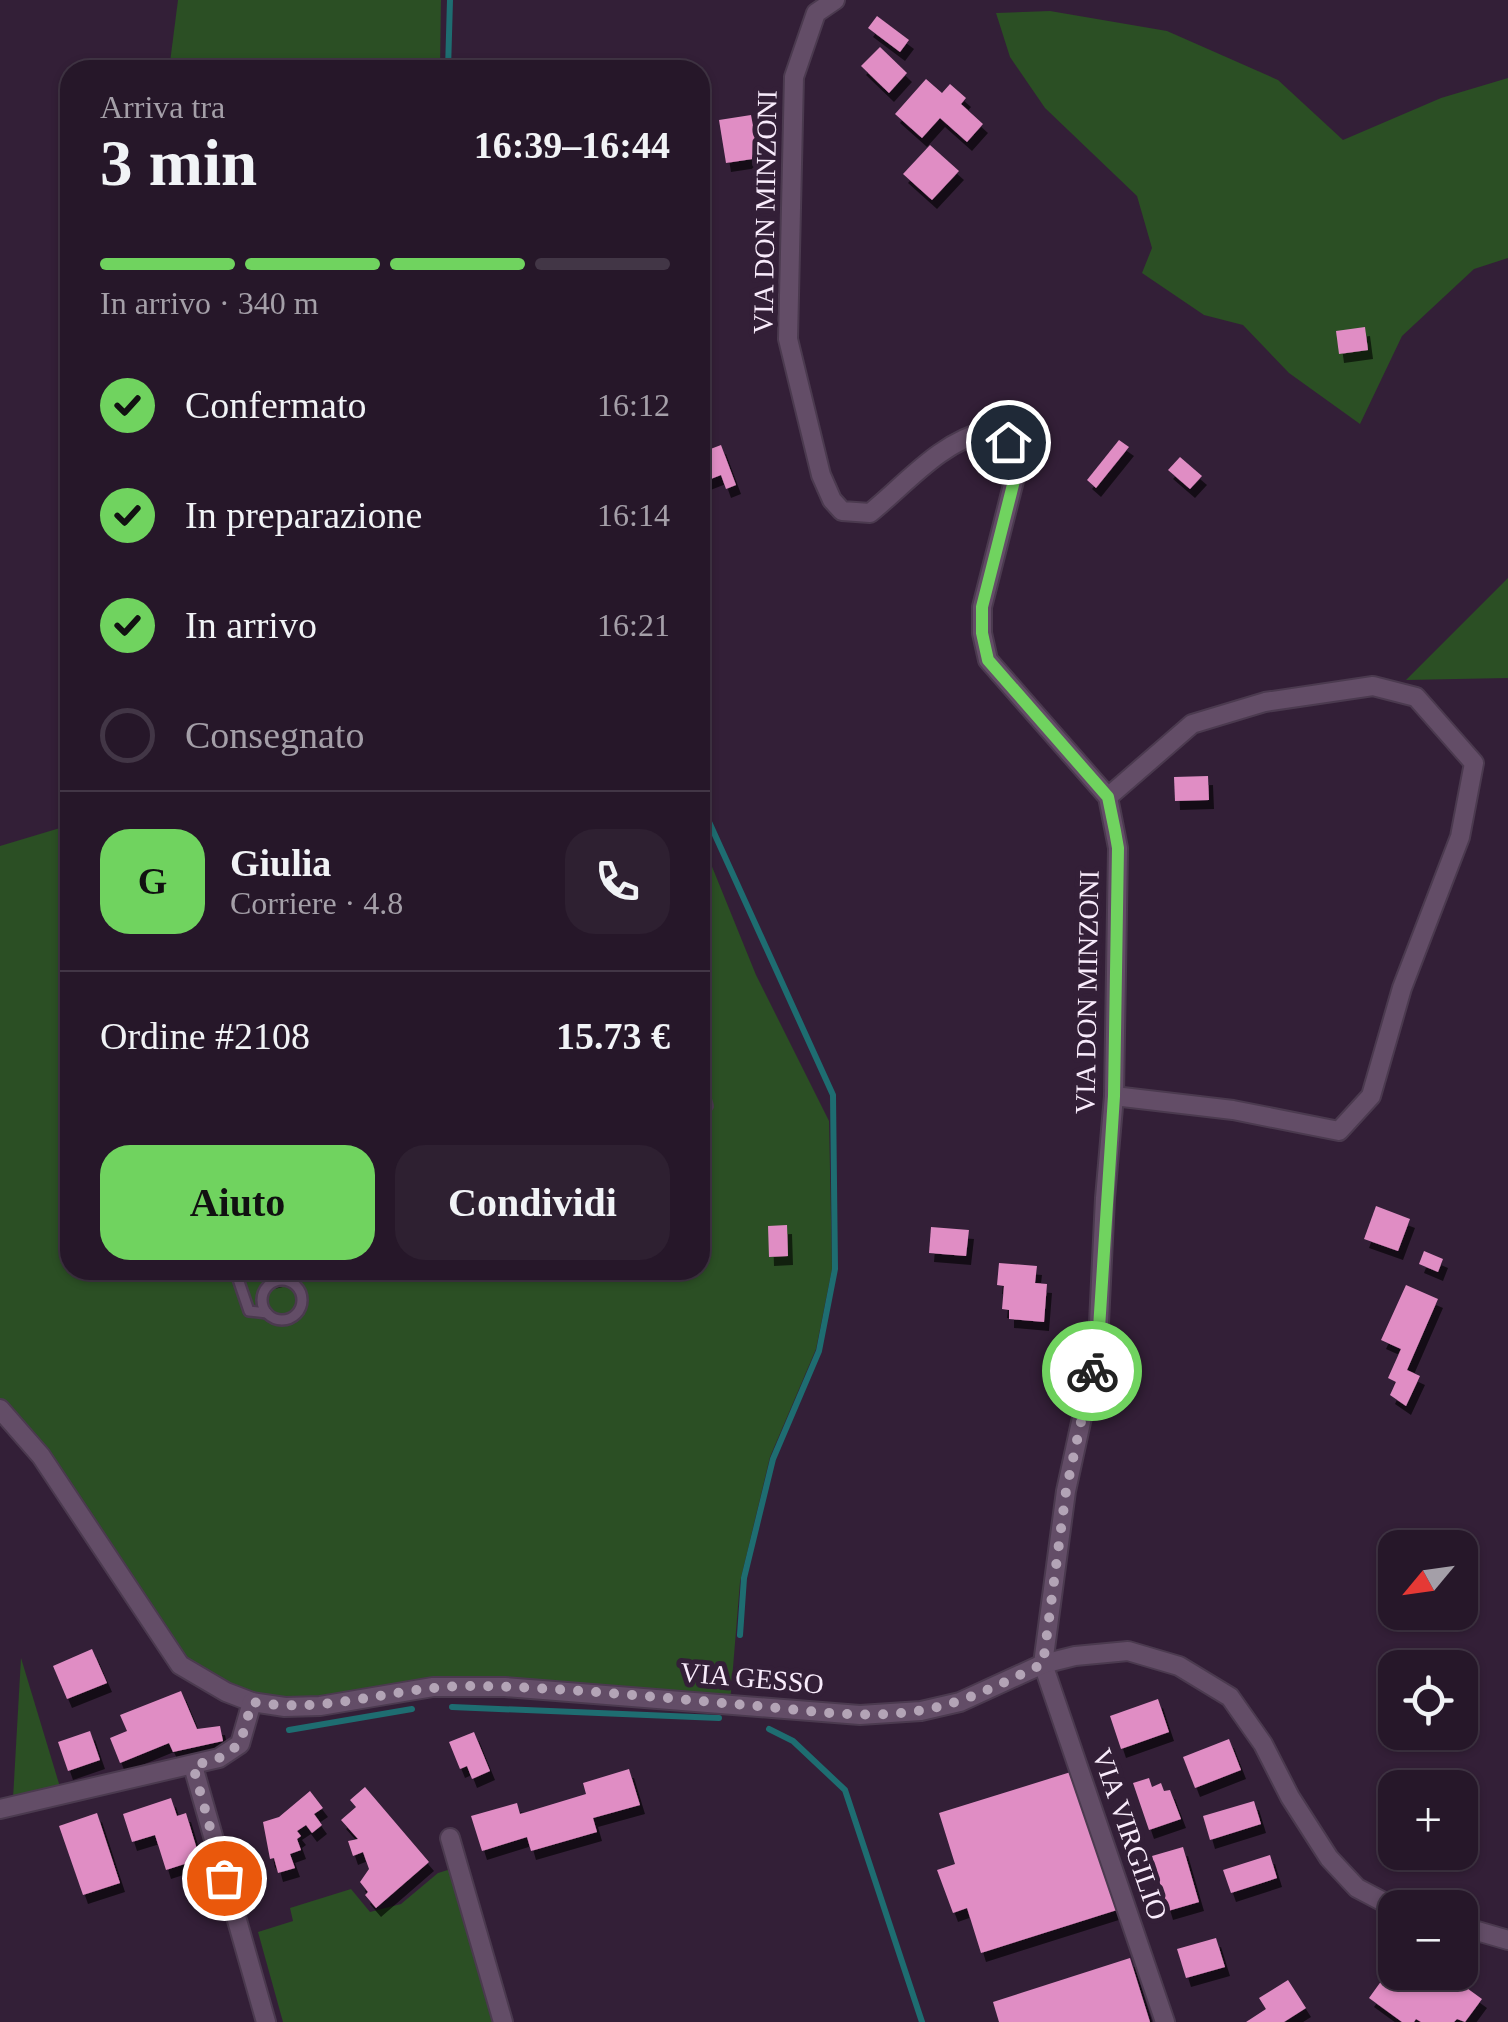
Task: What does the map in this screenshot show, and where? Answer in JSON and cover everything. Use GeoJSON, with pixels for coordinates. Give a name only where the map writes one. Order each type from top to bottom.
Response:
{"type":"FeatureCollection","features":[{"type":"Feature","properties":{"kind":"street","name":"VIA DON MINZONI"},"geometry":{"type":"LineString","coordinates":[[835,0],[817,7],[794,77],[788,339],[821,474],[832,500],[842,511],[870,512],[964,436],[987,431],[1008,442],[1018,465],[982,607],[988,660],[1108,797],[1118,848],[1114,1096],[1098,1344],[1066,1491],[1043,1664]]}},
{"type":"Feature","properties":{"kind":"street"},"geometry":{"type":"LineString","coordinates":[[1108,797],[1192,724],[1265,702],[1373,686],[1416,696],[1474,764],[1460,837],[1402,988],[1371,1096],[1338,1131],[1233,1110],[1114,1096]]}},
{"type":"Feature","properties":{"kind":"street","name":"VIA GESSO"},"geometry":{"type":"LineString","coordinates":[[0,1409],[41,1456],[180,1665],[252,1702],[320,1706],[433,1688],[505,1687],[860,1715],[921,1711],[960,1702],[1043,1664],[1075,1656],[1128,1651],[1179,1666],[1230,1697],[1263,1744],[1290,1797],[1329,1858],[1357,1888],[1378,1899]]}},
{"type":"Feature","properties":{"kind":"street","name":"VIA VIRGILIO"},"geometry":{"type":"LineString","coordinates":[[1043,1664],[1165,2022]]}},
{"type":"Feature","properties":{"kind":"street"},"geometry":{"type":"LineString","coordinates":[[0,1809],[219,1758],[240,1744],[252,1702]]}},
{"type":"Feature","properties":{"kind":"street"},"geometry":{"type":"LineString","coordinates":[[193,1766],[266,2022]]}},
{"type":"Feature","properties":{"kind":"street"},"geometry":{"type":"LineString","coordinates":[[450,1838],[503,2022]]}},
{"type":"Feature","properties":{"kind":"street"},"geometry":{"type":"LineString","coordinates":[[1478,1931],[1508,1940]]}},
{"type":"Feature","properties":{"kind":"lane"},"geometry":{"type":"LineString","coordinates":[[239,1280],[248,1311],[284,1320],[296,1314],[302,1302],[298,1289],[288,1281],[270,1284],[262,1301],[267,1313]]}},
{"type":"Feature","properties":{"kind":"green space"},"geometry":{"type":"Polygon","coordinates":[[[178,0],[441,0],[440,60],[170,60],[178,0]]]}},
{"type":"Feature","properties":{"kind":"green space"},"geometry":{"type":"Polygon","coordinates":[[[1050,11],[1167,31],[1278,80],[1343,140],[1441,98],[1508,78],[1508,258],[1474,269],[1402,336],[1360,424],[1289,373],[1243,325],[1204,315],[1142,273],[1152,248],[1137,196],[1045,108],[1010,57],[996,13],[1050,11]]]}},
{"type":"Feature","properties":{"kind":"green space"},"geometry":{"type":"Polygon","coordinates":[[[1508,578],[1508,678],[1406,680],[1508,578]]]}},
{"type":"Feature","properties":{"kind":"green space"},"geometry":{"type":"Polygon","coordinates":[[[60,828],[60,1280],[710,1280],[710,862],[756,975],[829,1121],[832,1269],[816,1349],[770,1457],[740,1582],[730,1704],[421,1689],[303,1716],[233,1697],[175,1650],[0,1414],[0,846],[60,828]]]}},
{"type":"Feature","properties":{"kind":"green space"},"geometry":{"type":"Polygon","coordinates":[[[21,1658],[60,1787],[13,1799],[21,1658]]]}},
{"type":"Feature","properties":{"kind":"green space"},"geometry":{"type":"Polygon","coordinates":[[[451,1869],[494,2022],[283,2022],[258,1932],[293,1921],[290,1908],[351,1889],[370,1912],[401,1904],[438,1873],[451,1869]]]}},
{"type":"Feature","properties":{"kind":"building"},"geometry":{"type":"Polygon","coordinates":[[[877,16],[909,40],[900,52],[868,28],[877,16]]]}},
{"type":"Feature","properties":{"kind":"building"},"geometry":{"type":"Polygon","coordinates":[[[880,47],[907,73],[889,93],[861,66],[880,47]]]}},
{"type":"Feature","properties":{"kind":"building"},"geometry":{"type":"Polygon","coordinates":[[[926,79],[942,93],[950,84],[966,98],[961,104],[983,124],[967,142],[940,118],[922,138],[895,114],[926,79]]]}},
{"type":"Feature","properties":{"kind":"building"},"geometry":{"type":"Polygon","coordinates":[[[751,115],[759,158],[726,163],[719,120],[751,115]]]}},
{"type":"Feature","properties":{"kind":"building"},"geometry":{"type":"Polygon","coordinates":[[[930,145],[959,171],[932,200],[903,174],[930,145]]]}},
{"type":"Feature","properties":{"kind":"building"},"geometry":{"type":"Polygon","coordinates":[[[1365,327],[1368,350],[1339,354],[1336,331],[1365,327]]]}},
{"type":"Feature","properties":{"kind":"building"},"geometry":{"type":"Polygon","coordinates":[[[1119,440],[1129,447],[1096,488],[1087,480],[1119,440]]]}},
{"type":"Feature","properties":{"kind":"building"},"geometry":{"type":"Polygon","coordinates":[[[721,445],[736,485],[726,489],[721,475],[710,479],[710,449],[721,445]]]}},
{"type":"Feature","properties":{"kind":"building"},"geometry":{"type":"Polygon","coordinates":[[[1180,457],[1202,476],[1190,489],[1168,470],[1180,457]]]}},
{"type":"Feature","properties":{"kind":"building"},"geometry":{"type":"Polygon","coordinates":[[[1208,776],[1209,800],[1175,801],[1174,777],[1208,776]]]}},
{"type":"Feature","properties":{"kind":"building"},"geometry":{"type":"Polygon","coordinates":[[[1376,1206],[1410,1219],[1398,1251],[1364,1239],[1376,1206]]]}},
{"type":"Feature","properties":{"kind":"building"},"geometry":{"type":"Polygon","coordinates":[[[787,1225],[788,1256],[769,1257],[768,1226],[787,1225]]]}},
{"type":"Feature","properties":{"kind":"building"},"geometry":{"type":"Polygon","coordinates":[[[931,1227],[969,1230],[966,1256],[929,1253],[931,1227]]]}},
{"type":"Feature","properties":{"kind":"building"},"geometry":{"type":"Polygon","coordinates":[[[1424,1251],[1443,1259],[1438,1272],[1419,1264],[1424,1251]]]}},
{"type":"Feature","properties":{"kind":"building"},"geometry":{"type":"Polygon","coordinates":[[[999,1263],[1037,1266],[1035,1283],[1047,1284],[1044,1322],[1009,1319],[1009,1310],[1002,1309],[1004,1286],[997,1285],[999,1263]]]}},
{"type":"Feature","properties":{"kind":"building"},"geometry":{"type":"Polygon","coordinates":[[[1406,1285],[1438,1299],[1407,1370],[1420,1376],[1406,1406],[1390,1395],[1396,1382],[1388,1378],[1401,1349],[1381,1340],[1406,1285]]]}},
{"type":"Feature","properties":{"kind":"building"},"geometry":{"type":"Polygon","coordinates":[[[92,1649],[107,1683],[67,1699],[53,1666],[92,1649]]]}},
{"type":"Feature","properties":{"kind":"building"},"geometry":{"type":"Polygon","coordinates":[[[181,1691],[197,1729],[220,1726],[223,1741],[173,1752],[169,1743],[120,1763],[110,1738],[127,1731],[120,1715],[181,1691]]]}},
{"type":"Feature","properties":{"kind":"building"},"geometry":{"type":"Polygon","coordinates":[[[1158,1699],[1169,1732],[1121,1749],[1110,1716],[1158,1699]]]}},
{"type":"Feature","properties":{"kind":"building"},"geometry":{"type":"Polygon","coordinates":[[[90,1731],[100,1760],[68,1771],[58,1742],[90,1731]]]}},
{"type":"Feature","properties":{"kind":"building"},"geometry":{"type":"Polygon","coordinates":[[[474,1732],[490,1771],[472,1779],[467,1766],[460,1769],[449,1742],[474,1732]]]}},
{"type":"Feature","properties":{"kind":"building"},"geometry":{"type":"Polygon","coordinates":[[[1229,1739],[1241,1770],[1195,1788],[1183,1757],[1229,1739]]]}},
{"type":"Feature","properties":{"kind":"building"},"geometry":{"type":"Polygon","coordinates":[[[629,1769],[640,1805],[593,1818],[597,1832],[531,1851],[527,1837],[482,1851],[471,1816],[517,1803],[520,1814],[586,1794],[583,1783],[629,1769]]]}},
{"type":"Feature","properties":{"kind":"building"},"geometry":{"type":"Polygon","coordinates":[[[1074,1771],[1117,1910],[981,1953],[967,1908],[953,1913],[937,1870],[955,1864],[939,1813],[1074,1771]]]}},
{"type":"Feature","properties":{"kind":"building"},"geometry":{"type":"Polygon","coordinates":[[[1149,1778],[1152,1787],[1161,1783],[1164,1791],[1170,1790],[1181,1819],[1149,1830],[1133,1783],[1149,1778]]]}},
{"type":"Feature","properties":{"kind":"building"},"geometry":{"type":"Polygon","coordinates":[[[365,1787],[429,1862],[376,1908],[360,1882],[369,1869],[363,1852],[353,1856],[348,1841],[358,1839],[341,1820],[356,1807],[350,1800],[365,1787]]]}},
{"type":"Feature","properties":{"kind":"building"},"geometry":{"type":"Polygon","coordinates":[[[310,1791],[323,1808],[314,1814],[322,1825],[312,1833],[306,1825],[297,1831],[301,1850],[290,1854],[295,1868],[278,1873],[274,1858],[270,1859],[263,1822],[279,1817],[310,1791]]]}},
{"type":"Feature","properties":{"kind":"building"},"geometry":{"type":"Polygon","coordinates":[[[171,1798],[177,1816],[186,1813],[200,1859],[166,1870],[155,1835],[132,1842],[123,1814],[171,1798]]]}},
{"type":"Feature","properties":{"kind":"building"},"geometry":{"type":"Polygon","coordinates":[[[1254,1801],[1261,1824],[1210,1840],[1203,1816],[1254,1801]]]}},
{"type":"Feature","properties":{"kind":"building"},"geometry":{"type":"Polygon","coordinates":[[[97,1813],[120,1883],[83,1895],[59,1826],[97,1813]]]}},
{"type":"Feature","properties":{"kind":"building"},"geometry":{"type":"Polygon","coordinates":[[[1183,1847],[1199,1902],[1168,1911],[1152,1856],[1183,1847]]]}},
{"type":"Feature","properties":{"kind":"building"},"geometry":{"type":"Polygon","coordinates":[[[1270,1855],[1277,1878],[1231,1893],[1223,1870],[1270,1855]]]}},
{"type":"Feature","properties":{"kind":"building"},"geometry":{"type":"Polygon","coordinates":[[[1216,1938],[1225,1967],[1186,1978],[1177,1949],[1216,1938]]]}},
{"type":"Feature","properties":{"kind":"building"},"geometry":{"type":"Polygon","coordinates":[[[1130,1958],[1150,2022],[999,2022],[993,2002],[1130,1958]]]}},
{"type":"Feature","properties":{"kind":"building"},"geometry":{"type":"Polygon","coordinates":[[[1288,1980],[1306,2008],[1284,2022],[1246,2022],[1266,2009],[1259,1998],[1288,1980]]]}},
{"type":"Feature","properties":{"kind":"building"},"geometry":{"type":"Polygon","coordinates":[[[1378,1986],[1378,1990],[1470,1990],[1482,1999],[1465,2022],[1402,2022],[1369,1998],[1378,1986]]]}},
{"type":"Feature","properties":{"kind":"waterway"},"geometry":{"type":"LineString","coordinates":[[448,60],[450,0]]}},
{"type":"Feature","properties":{"kind":"waterway"},"geometry":{"type":"LineString","coordinates":[[710,824],[833,1095],[835,1269],[819,1351],[773,1459],[744,1578],[740,1635]]}},
{"type":"Feature","properties":{"kind":"waterway"},"geometry":{"type":"LineString","coordinates":[[452,1707],[719,1718]]}},
{"type":"Feature","properties":{"kind":"waterway"},"geometry":{"type":"LineString","coordinates":[[289,1730],[412,1709]]}},
{"type":"Feature","properties":{"kind":"waterway"},"geometry":{"type":"LineString","coordinates":[[769,1729],[793,1741],[845,1790],[922,2022]]}},
{"type":"Feature","properties":{"kind":"way so far"},"geometry":{"type":"LineString","coordinates":[[224,1878],[193,1766],[219,1758],[240,1744],[252,1702],[320,1706],[464,1686],[860,1715],[921,1711],[960,1702],[1043,1664],[1066,1491],[1092,1371]]}},
{"type":"Feature","properties":{"kind":"route"},"geometry":{"type":"LineString","coordinates":[[1008,442],[1018,465],[982,607],[988,660],[1108,797],[1118,848],[1114,1096],[1098,1344],[1092,1371]]}}]}
